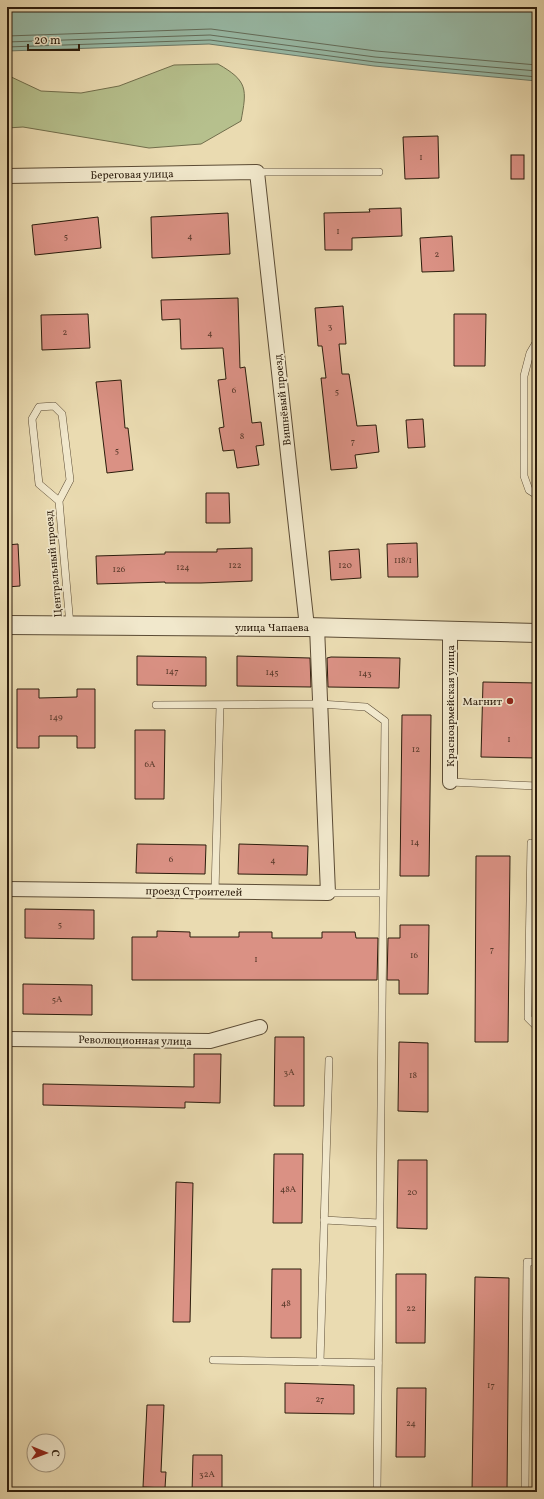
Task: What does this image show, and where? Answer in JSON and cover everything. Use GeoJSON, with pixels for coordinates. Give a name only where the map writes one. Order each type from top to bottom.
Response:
{"type":"FeatureCollection","features":[{"type":"Feature","properties":{"kind":"street","name":"Береговая улица"},"geometry":{"type":"LineString","coordinates":[[7,176],[257,172]]}},
{"type":"Feature","properties":{"kind":"street","name":"Вишнёвый проезд"},"geometry":{"type":"LineString","coordinates":[[257,172],[320,704],[328,893]]}},
{"type":"Feature","properties":{"kind":"street","name":"улица Чапаева"},"geometry":{"type":"LineString","coordinates":[[7,625],[312,627],[537,633]]}},
{"type":"Feature","properties":{"kind":"street","name":"Красноармейская улица"},"geometry":{"type":"LineString","coordinates":[[450,631],[450,782]]}},
{"type":"Feature","properties":{"kind":"street","name":"проезд Строителей"},"geometry":{"type":"LineString","coordinates":[[7,889],[328,893]]}},
{"type":"Feature","properties":{"kind":"street","name":"Революционная улица"},"geometry":{"type":"LineString","coordinates":[[7,1039],[210,1041],[260,1027]]}},
{"type":"Feature","properties":{"kind":"lane"},"geometry":{"type":"LineString","coordinates":[[257,172],[380,172]]}},
{"type":"Feature","properties":{"kind":"lane"},"geometry":{"type":"LineString","coordinates":[[537,341],[530,353],[524,376],[524,476],[529,490],[537,495]]}},
{"type":"Feature","properties":{"kind":"lane","name":"Центральный проезд"},"geometry":{"type":"LineString","coordinates":[[59,501],[39,484],[32,419],[39,407],[54,406],[62,414],[70,480],[59,501],[70,625]]}},
{"type":"Feature","properties":{"kind":"lane"},"geometry":{"type":"LineString","coordinates":[[156,705],[220,706],[320,704],[366,707],[385,721],[382,893],[377,1492]]}},
{"type":"Feature","properties":{"kind":"lane"},"geometry":{"type":"LineString","coordinates":[[215,892],[220,706]]}},
{"type":"Feature","properties":{"kind":"lane"},"geometry":{"type":"LineString","coordinates":[[450,782],[537,786]]}},
{"type":"Feature","properties":{"kind":"lane"},"geometry":{"type":"LineString","coordinates":[[531,843],[528,1018],[534,1025],[537,1026]]}},
{"type":"Feature","properties":{"kind":"lane","name":"проезд Строителей"},"geometry":{"type":"LineString","coordinates":[[328,893],[382,893]]}},
{"type":"Feature","properties":{"kind":"lane"},"geometry":{"type":"LineString","coordinates":[[320,1362],[328,1060]]}},
{"type":"Feature","properties":{"kind":"lane"},"geometry":{"type":"LineString","coordinates":[[324,1220],[379,1223]]}},
{"type":"Feature","properties":{"kind":"lane"},"geometry":{"type":"LineString","coordinates":[[525,1492],[527,1262],[537,1262]]}},
{"type":"Feature","properties":{"kind":"lane"},"geometry":{"type":"LineString","coordinates":[[213,1360],[378,1363]]}},
{"type":"Feature","properties":{"kind":"shaded area"},"geometry":{"type":"Polygon","coordinates":[[[218,64],[235,76],[243,87],[244,101],[241,121],[201,144],[149,148],[23,127],[7,128],[7,75],[41,91],[81,93],[119,86],[174,65],[218,64]]]}},
{"type":"Feature","properties":{"kind":"water"},"geometry":{"type":"Polygon","coordinates":[[[7,7],[537,7],[537,81],[374,66],[209,44],[7,51],[7,7]]]}},
{"type":"Feature","properties":{"kind":"building"},"geometry":{"type":"Polygon","coordinates":[[[438,136],[439,178],[405,179],[403,137],[438,136]]]}},
{"type":"Feature","properties":{"kind":"building"},"geometry":{"type":"Polygon","coordinates":[[[511,155],[524,155],[524,179],[511,179],[511,155]]]}},
{"type":"Feature","properties":{"kind":"building"},"geometry":{"type":"Polygon","coordinates":[[[401,208],[402,236],[352,238],[352,250],[325,250],[324,213],[370,212],[369,209],[401,208]]]}},
{"type":"Feature","properties":{"kind":"building"},"geometry":{"type":"Polygon","coordinates":[[[228,213],[230,254],[152,258],[151,217],[228,213]]]}},
{"type":"Feature","properties":{"kind":"building"},"geometry":{"type":"Polygon","coordinates":[[[98,217],[101,248],[35,255],[32,225],[98,217]]]}},
{"type":"Feature","properties":{"kind":"building"},"geometry":{"type":"Polygon","coordinates":[[[452,236],[454,271],[422,272],[420,238],[452,236]]]}},
{"type":"Feature","properties":{"kind":"building"},"geometry":{"type":"Polygon","coordinates":[[[238,298],[240,368],[245,367],[252,423],[261,422],[264,445],[256,446],[259,465],[237,468],[234,450],[223,451],[219,428],[224,427],[218,380],[226,379],[223,348],[181,349],[180,319],[162,320],[161,300],[238,298]]]}},
{"type":"Feature","properties":{"kind":"building"},"geometry":{"type":"Polygon","coordinates":[[[343,306],[346,344],[339,344],[342,374],[349,374],[357,426],[376,425],[379,452],[355,455],[357,468],[331,470],[321,378],[326,378],[322,346],[318,346],[315,308],[343,306]]]}},
{"type":"Feature","properties":{"kind":"building"},"geometry":{"type":"Polygon","coordinates":[[[88,314],[90,348],[42,350],[41,315],[88,314]]]}},
{"type":"Feature","properties":{"kind":"building"},"geometry":{"type":"Polygon","coordinates":[[[454,314],[486,314],[485,366],[454,366],[454,314]]]}},
{"type":"Feature","properties":{"kind":"building"},"geometry":{"type":"Polygon","coordinates":[[[121,380],[125,428],[128,428],[133,470],[107,473],[96,382],[121,380]]]}},
{"type":"Feature","properties":{"kind":"building"},"geometry":{"type":"Polygon","coordinates":[[[423,419],[425,447],[408,448],[406,420],[423,419]]]}},
{"type":"Feature","properties":{"kind":"building"},"geometry":{"type":"Polygon","coordinates":[[[206,493],[229,493],[230,523],[206,523],[206,493]]]}},
{"type":"Feature","properties":{"kind":"building"},"geometry":{"type":"Polygon","coordinates":[[[417,543],[418,577],[388,577],[387,544],[417,543]]]}},
{"type":"Feature","properties":{"kind":"building"},"geometry":{"type":"Polygon","coordinates":[[[18,544],[20,586],[7,587],[7,545],[18,544]]]}},
{"type":"Feature","properties":{"kind":"building"},"geometry":{"type":"Polygon","coordinates":[[[252,548],[252,581],[97,584],[96,556],[165,554],[165,552],[217,552],[217,549],[252,548]]]}},
{"type":"Feature","properties":{"kind":"building"},"geometry":{"type":"Polygon","coordinates":[[[359,549],[361,578],[331,580],[329,551],[359,549]]]}},
{"type":"Feature","properties":{"kind":"building"},"geometry":{"type":"Polygon","coordinates":[[[137,656],[206,657],[206,686],[137,685],[137,656]]]}},
{"type":"Feature","properties":{"kind":"building"},"geometry":{"type":"Polygon","coordinates":[[[237,656],[310,658],[311,687],[237,686],[237,656]]]}},
{"type":"Feature","properties":{"kind":"building"},"geometry":{"type":"Polygon","coordinates":[[[327,658],[400,658],[399,688],[328,687],[327,658]]]}},
{"type":"Feature","properties":{"kind":"building"},"geometry":{"type":"Polygon","coordinates":[[[483,682],[537,683],[537,758],[481,757],[483,682]]]}},
{"type":"Feature","properties":{"kind":"building"},"geometry":{"type":"Polygon","coordinates":[[[17,689],[39,689],[39,698],[77,697],[77,689],[95,689],[95,748],[77,748],[77,736],[39,736],[39,748],[17,748],[17,689]]]}},
{"type":"Feature","properties":{"kind":"building"},"geometry":{"type":"Polygon","coordinates":[[[402,715],[431,715],[429,876],[400,876],[402,715]]]}},
{"type":"Feature","properties":{"kind":"building"},"geometry":{"type":"Polygon","coordinates":[[[135,730],[165,730],[164,799],[135,799],[135,730]]]}},
{"type":"Feature","properties":{"kind":"building"},"geometry":{"type":"Polygon","coordinates":[[[137,844],[206,845],[205,874],[136,873],[137,844]]]}},
{"type":"Feature","properties":{"kind":"building"},"geometry":{"type":"Polygon","coordinates":[[[239,844],[308,846],[307,875],[238,874],[239,844]]]}},
{"type":"Feature","properties":{"kind":"building"},"geometry":{"type":"Polygon","coordinates":[[[476,856],[510,856],[508,1042],[475,1042],[476,856]]]}},
{"type":"Feature","properties":{"kind":"building"},"geometry":{"type":"Polygon","coordinates":[[[25,909],[94,910],[94,939],[25,938],[25,909]]]}},
{"type":"Feature","properties":{"kind":"building"},"geometry":{"type":"Polygon","coordinates":[[[400,925],[429,925],[428,994],[399,994],[399,980],[387,980],[388,938],[400,938],[400,925]]]}},
{"type":"Feature","properties":{"kind":"building"},"geometry":{"type":"Polygon","coordinates":[[[157,931],[190,932],[190,937],[239,937],[239,932],[272,932],[272,938],[322,938],[322,932],[355,932],[356,938],[378,938],[377,980],[132,980],[132,937],[157,937],[157,931]]]}},
{"type":"Feature","properties":{"kind":"building"},"geometry":{"type":"Polygon","coordinates":[[[23,984],[92,985],[92,1015],[23,1014],[23,984]]]}},
{"type":"Feature","properties":{"kind":"building"},"geometry":{"type":"Polygon","coordinates":[[[275,1037],[304,1037],[304,1106],[274,1106],[275,1037]]]}},
{"type":"Feature","properties":{"kind":"building"},"geometry":{"type":"Polygon","coordinates":[[[399,1042],[428,1043],[428,1112],[398,1111],[399,1042]]]}},
{"type":"Feature","properties":{"kind":"building"},"geometry":{"type":"Polygon","coordinates":[[[194,1054],[221,1054],[220,1103],[185,1102],[185,1108],[43,1105],[43,1084],[194,1087],[194,1054]]]}},
{"type":"Feature","properties":{"kind":"building"},"geometry":{"type":"Polygon","coordinates":[[[274,1154],[303,1154],[302,1223],[273,1223],[274,1154]]]}},
{"type":"Feature","properties":{"kind":"building"},"geometry":{"type":"Polygon","coordinates":[[[398,1160],[427,1160],[427,1229],[397,1228],[398,1160]]]}},
{"type":"Feature","properties":{"kind":"building"},"geometry":{"type":"Polygon","coordinates":[[[176,1182],[193,1183],[190,1322],[173,1322],[176,1182]]]}},
{"type":"Feature","properties":{"kind":"building"},"geometry":{"type":"Polygon","coordinates":[[[272,1269],[301,1269],[301,1338],[271,1338],[272,1269]]]}},
{"type":"Feature","properties":{"kind":"building"},"geometry":{"type":"Polygon","coordinates":[[[396,1274],[426,1274],[425,1343],[396,1343],[396,1274]]]}},
{"type":"Feature","properties":{"kind":"building"},"geometry":{"type":"Polygon","coordinates":[[[475,1277],[509,1278],[507,1492],[472,1492],[475,1277]]]}},
{"type":"Feature","properties":{"kind":"building"},"geometry":{"type":"Polygon","coordinates":[[[285,1383],[354,1385],[354,1414],[285,1413],[285,1383]]]}},
{"type":"Feature","properties":{"kind":"building"},"geometry":{"type":"Polygon","coordinates":[[[397,1388],[426,1388],[425,1457],[396,1457],[397,1388]]]}},
{"type":"Feature","properties":{"kind":"building"},"geometry":{"type":"Polygon","coordinates":[[[147,1405],[164,1405],[161,1472],[166,1472],[165,1488],[143,1487],[147,1405]]]}},
{"type":"Feature","properties":{"kind":"building"},"geometry":{"type":"Polygon","coordinates":[[[193,1455],[222,1455],[222,1492],[192,1492],[193,1455]]]}},
{"type":"Feature","properties":{"kind":"place","name":"Магнит"},"geometry":{"type":"Point","coordinates":[510,701]}}]}
